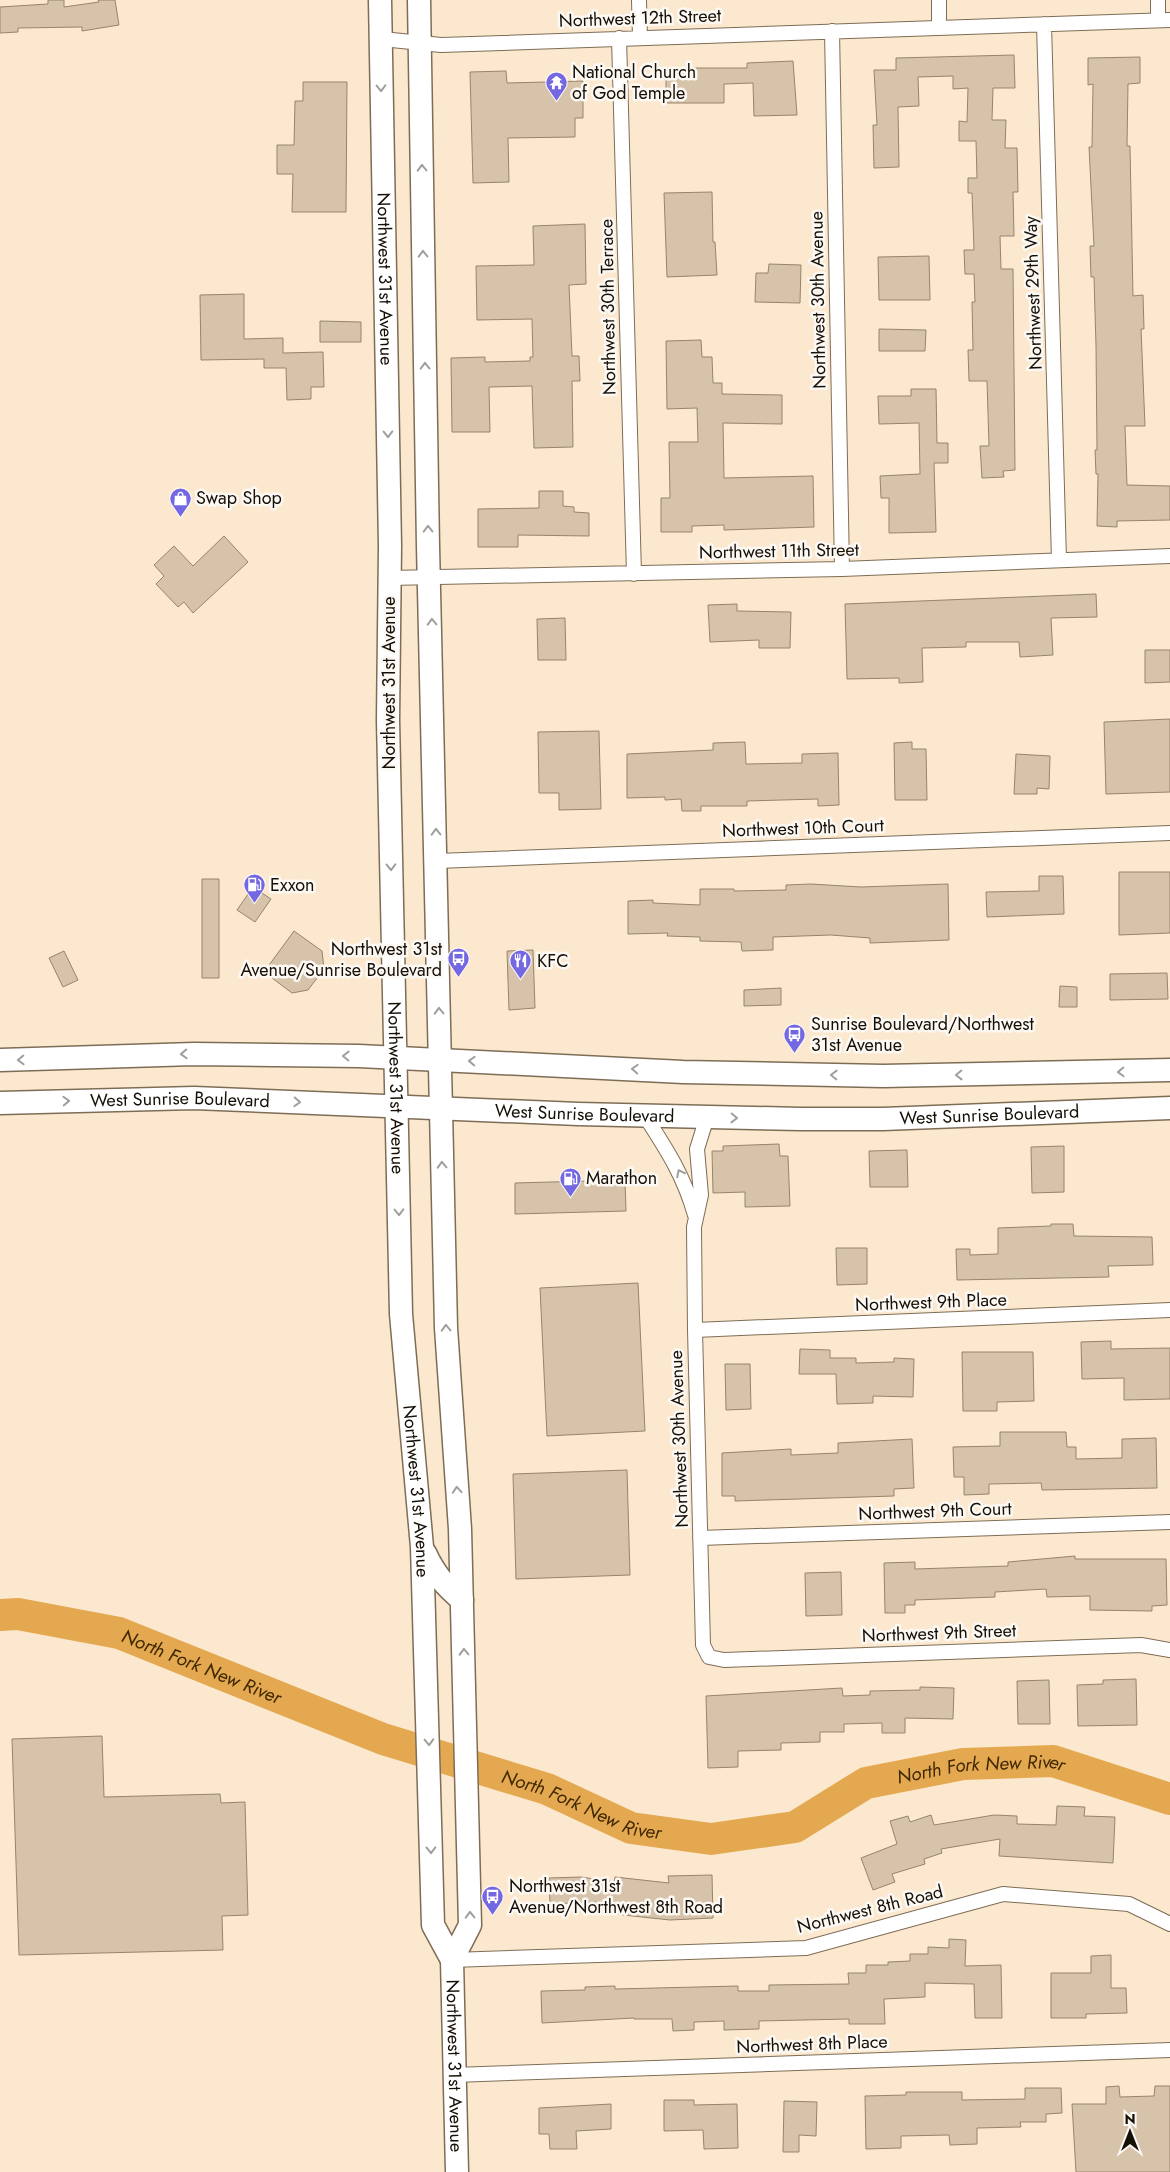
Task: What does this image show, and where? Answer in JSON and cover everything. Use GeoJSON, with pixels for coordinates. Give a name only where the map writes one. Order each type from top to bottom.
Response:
{"type":"FeatureCollection","features":[{"type":"Feature","properties":{"kind":"main road","name":"Northwest 31st Avenue"},"geometry":{"type":"LineString","coordinates":[[380,0],[389,578],[388,720],[401,1314],[422,1547],[433,1925],[452,1960],[457,2172]]}},
{"type":"Feature","properties":{"kind":"main road","name":"Northwest 31st Avenue"},"geometry":{"type":"LineString","coordinates":[[419,0],[447,1350],[460,1530],[470,1925],[452,1960]]}},
{"type":"Feature","properties":{"kind":"main road"},"geometry":{"type":"LineString","coordinates":[[0,1060],[194,1054],[395,1058],[683,1072],[874,1076],[1170,1070]]}},
{"type":"Feature","properties":{"kind":"main road","name":"West Sunrise Boulevard"},"geometry":{"type":"LineString","coordinates":[[0,1104],[194,1098],[645,1116],[883,1119],[1165,1106]]}},
{"type":"Feature","properties":{"kind":"main road"},"geometry":{"type":"LineString","coordinates":[[422,1547],[434,1572],[447,1588],[462,1600]]}},
{"type":"Feature","properties":{"kind":"street"},"geometry":{"type":"LineString","coordinates":[[639,0],[640,37]]}},
{"type":"Feature","properties":{"kind":"street"},"geometry":{"type":"LineString","coordinates":[[938,0],[939,28]]}},
{"type":"Feature","properties":{"kind":"street"},"geometry":{"type":"LineString","coordinates":[[1158,0],[1164,20]]}},
{"type":"Feature","properties":{"kind":"street","name":"Northwest 12th Street"},"geometry":{"type":"LineString","coordinates":[[382,39],[441,45],[1164,20]]}},
{"type":"Feature","properties":{"kind":"street","name":"Northwest 29th Way"},"geometry":{"type":"LineString","coordinates":[[1044,24],[1059,560]]}},
{"type":"Feature","properties":{"kind":"street","name":"Northwest 30th Avenue"},"geometry":{"type":"LineString","coordinates":[[832,31],[842,569]]}},
{"type":"Feature","properties":{"kind":"street","name":"Northwest 30th Terrace"},"geometry":{"type":"LineString","coordinates":[[619,38],[634,574]]}},
{"type":"Feature","properties":{"kind":"street","name":"Northwest 11th Street"},"geometry":{"type":"LineString","coordinates":[[389,578],[842,569],[1170,556]]}},
{"type":"Feature","properties":{"kind":"street","name":"Northwest 10th Court"},"geometry":{"type":"LineString","coordinates":[[436,861],[1170,833]]}},
{"type":"Feature","properties":{"kind":"street","name":"Northwest 30th Avenue"},"geometry":{"type":"LineString","coordinates":[[645,1116],[670,1153],[687,1186],[696,1219]]}},
{"type":"Feature","properties":{"kind":"street","name":"Northwest 30th Avenue"},"geometry":{"type":"LineString","coordinates":[[707,1117],[697,1148],[701,1195],[696,1219],[694,1330],[702,1645],[709,1657]]}},
{"type":"Feature","properties":{"kind":"street","name":"Northwest 9th Place"},"geometry":{"type":"LineString","coordinates":[[694,1330],[1170,1310]]}},
{"type":"Feature","properties":{"kind":"street","name":"Northwest 9th Court"},"geometry":{"type":"LineString","coordinates":[[700,1538],[1170,1522]]}},
{"type":"Feature","properties":{"kind":"street","name":"Northwest 9th Street"},"geometry":{"type":"LineString","coordinates":[[709,1657],[724,1660],[1141,1645],[1170,1650]]}},
{"type":"Feature","properties":{"kind":"street","name":"Northwest 8th Road"},"geometry":{"type":"LineString","coordinates":[[452,1960],[806,1948],[1003,1894],[1129,1904],[1170,1924]]}},
{"type":"Feature","properties":{"kind":"street","name":"Northwest 8th Place"},"geometry":{"type":"LineString","coordinates":[[454,2075],[1170,2050]]}},
{"type":"Feature","properties":{"kind":"building"},"geometry":{"type":"Polygon","coordinates":[[[48,0],[64,0],[64,7],[99,2],[98,0],[115,0],[119,25],[82,31],[82,27],[18,28],[18,32],[0,33],[0,7],[48,4],[48,0]]]}},
{"type":"Feature","properties":{"kind":"building"},"geometry":{"type":"Polygon","coordinates":[[[1014,55],[1015,88],[993,88],[992,120],[1006,120],[1005,148],[1017,148],[1018,192],[1013,192],[1014,236],[1000,236],[1001,269],[1013,269],[1015,470],[1003,471],[1004,477],[982,478],[980,446],[989,446],[987,381],[969,381],[968,350],[973,350],[972,302],[975,302],[974,274],[965,274],[964,250],[974,250],[972,193],[968,193],[968,178],[977,178],[976,141],[959,141],[959,121],[967,122],[968,88],[953,89],[953,76],[918,77],[919,106],[898,107],[899,167],[874,168],[873,125],[877,125],[874,70],[896,70],[896,58],[1014,55]]]}},
{"type":"Feature","properties":{"kind":"building"},"geometry":{"type":"Polygon","coordinates":[[[1140,57],[1140,83],[1128,84],[1127,146],[1130,146],[1133,296],[1143,295],[1144,329],[1141,329],[1145,426],[1125,426],[1127,485],[1170,486],[1170,520],[1117,521],[1117,527],[1097,526],[1098,474],[1096,474],[1095,450],[1097,450],[1096,346],[1094,277],[1091,277],[1090,246],[1094,246],[1089,147],[1092,147],[1093,84],[1088,85],[1088,58],[1140,57]]]}},
{"type":"Feature","properties":{"kind":"building"},"geometry":{"type":"Polygon","coordinates":[[[793,61],[797,115],[754,116],[753,83],[724,84],[724,103],[666,103],[666,68],[747,68],[747,63],[793,61]]]}},
{"type":"Feature","properties":{"kind":"building"},"geometry":{"type":"Polygon","coordinates":[[[506,71],[507,83],[583,81],[583,118],[575,118],[575,137],[508,138],[509,182],[473,183],[470,72],[506,71]]]}},
{"type":"Feature","properties":{"kind":"building"},"geometry":{"type":"Polygon","coordinates":[[[303,82],[347,82],[346,212],[292,212],[293,174],[277,174],[277,145],[294,145],[295,101],[303,101],[303,82]]]}},
{"type":"Feature","properties":{"kind":"building"},"geometry":{"type":"Polygon","coordinates":[[[712,192],[713,242],[715,242],[717,275],[667,277],[664,193],[712,192]]]}},
{"type":"Feature","properties":{"kind":"building"},"geometry":{"type":"Polygon","coordinates":[[[585,224],[586,284],[569,285],[572,356],[579,356],[580,381],[572,381],[573,447],[534,448],[532,386],[489,387],[490,432],[452,432],[451,358],[485,357],[485,362],[530,361],[530,357],[533,357],[532,319],[477,320],[476,266],[534,265],[533,226],[585,224]]]}},
{"type":"Feature","properties":{"kind":"building"},"geometry":{"type":"Polygon","coordinates":[[[929,256],[930,300],[879,300],[878,257],[929,256]]]}},
{"type":"Feature","properties":{"kind":"building"},"geometry":{"type":"Polygon","coordinates":[[[769,264],[801,265],[800,303],[755,302],[756,273],[768,273],[769,264]]]}},
{"type":"Feature","properties":{"kind":"building"},"geometry":{"type":"Polygon","coordinates":[[[244,294],[244,339],[283,338],[283,353],[323,352],[324,387],[311,387],[311,399],[287,400],[286,368],[264,368],[264,359],[201,360],[200,295],[244,294]]]}},
{"type":"Feature","properties":{"kind":"building"},"geometry":{"type":"Polygon","coordinates":[[[320,321],[361,322],[361,342],[320,342],[320,321]]]}},
{"type":"Feature","properties":{"kind":"building"},"geometry":{"type":"Polygon","coordinates":[[[879,329],[926,330],[925,351],[879,351],[879,329]]]}},
{"type":"Feature","properties":{"kind":"building"},"geometry":{"type":"Polygon","coordinates":[[[701,340],[702,357],[712,357],[713,383],[722,383],[722,394],[782,395],[782,424],[723,423],[724,478],[813,476],[814,527],[724,530],[724,525],[692,526],[692,532],[661,532],[661,498],[670,498],[669,442],[698,442],[697,408],[667,409],[666,341],[701,340]]]}},
{"type":"Feature","properties":{"kind":"building"},"geometry":{"type":"Polygon","coordinates":[[[911,389],[936,389],[937,443],[948,443],[948,463],[934,463],[936,532],[889,533],[889,498],[881,498],[880,476],[920,474],[919,423],[879,424],[878,396],[911,396],[911,389]]]}},
{"type":"Feature","properties":{"kind":"building"},"geometry":{"type":"Polygon","coordinates":[[[539,491],[563,491],[563,506],[574,507],[574,512],[589,513],[589,536],[518,535],[518,547],[478,547],[478,509],[539,508],[539,491]]]}},
{"type":"Feature","properties":{"kind":"building"},"geometry":{"type":"Polygon","coordinates":[[[224,536],[248,562],[193,613],[184,602],[178,607],[156,584],[164,576],[154,565],[174,546],[193,566],[224,536]]]}},
{"type":"Feature","properties":{"kind":"building"},"geometry":{"type":"Polygon","coordinates":[[[1096,594],[1097,617],[1051,618],[1053,655],[1020,657],[1019,642],[966,642],[966,647],[922,648],[923,682],[899,683],[899,678],[847,679],[845,604],[1096,594]]]}},
{"type":"Feature","properties":{"kind":"building"},"geometry":{"type":"Polygon","coordinates":[[[737,604],[737,611],[791,612],[790,648],[759,648],[759,640],[710,642],[708,605],[737,604]]]}},
{"type":"Feature","properties":{"kind":"building"},"geometry":{"type":"Polygon","coordinates":[[[565,618],[566,660],[538,660],[537,619],[565,618]]]}},
{"type":"Feature","properties":{"kind":"building"},"geometry":{"type":"Polygon","coordinates":[[[1145,650],[1170,650],[1170,682],[1145,683],[1145,650]]]}},
{"type":"Feature","properties":{"kind":"building"},"geometry":{"type":"Polygon","coordinates":[[[1170,719],[1170,792],[1106,794],[1104,722],[1170,719]]]}},
{"type":"Feature","properties":{"kind":"building"},"geometry":{"type":"Polygon","coordinates":[[[599,731],[601,809],[559,810],[559,793],[539,793],[538,732],[599,731]]]}},
{"type":"Feature","properties":{"kind":"building"},"geometry":{"type":"Polygon","coordinates":[[[745,742],[746,764],[802,763],[802,754],[838,753],[839,805],[818,806],[818,799],[747,801],[747,806],[701,806],[701,811],[682,811],[681,799],[665,800],[665,797],[627,798],[627,754],[713,750],[713,743],[745,742]]]}},
{"type":"Feature","properties":{"kind":"building"},"geometry":{"type":"Polygon","coordinates":[[[912,742],[912,749],[926,749],[927,800],[895,800],[894,743],[912,742]]]}},
{"type":"Feature","properties":{"kind":"building"},"geometry":{"type":"Polygon","coordinates":[[[1016,754],[1050,756],[1049,789],[1037,788],[1037,794],[1014,794],[1016,754]]]}},
{"type":"Feature","properties":{"kind":"building"},"geometry":{"type":"Polygon","coordinates":[[[1119,872],[1170,872],[1170,933],[1119,935],[1119,872]]]}},
{"type":"Feature","properties":{"kind":"building"},"geometry":{"type":"Polygon","coordinates":[[[1039,876],[1063,876],[1064,914],[987,917],[986,892],[1039,891],[1039,876]]]}},
{"type":"Feature","properties":{"kind":"building"},"geometry":{"type":"Polygon","coordinates":[[[202,879],[219,879],[219,978],[202,978],[202,879]]]}},
{"type":"Feature","properties":{"kind":"building"},"geometry":{"type":"Polygon","coordinates":[[[811,884],[861,887],[948,884],[949,940],[870,943],[870,938],[831,935],[773,937],[773,950],[742,951],[741,942],[700,941],[700,937],[667,936],[668,933],[628,934],[628,901],[653,900],[653,903],[700,905],[700,889],[734,889],[734,891],[786,890],[786,885],[811,884]]]}},
{"type":"Feature","properties":{"kind":"building","name":"Exxon"},"geometry":{"type":"Polygon","coordinates":[[[253,887],[271,899],[255,922],[237,910],[253,887]]]}},
{"type":"Feature","properties":{"kind":"building"},"geometry":{"type":"Polygon","coordinates":[[[294,931],[322,951],[324,969],[308,990],[292,993],[264,972],[294,931]]]}},
{"type":"Feature","properties":{"kind":"building","name":"KFC"},"geometry":{"type":"Polygon","coordinates":[[[533,950],[535,1008],[509,1010],[507,951],[533,950]]]}},
{"type":"Feature","properties":{"kind":"building"},"geometry":{"type":"Polygon","coordinates":[[[64,951],[78,980],[63,987],[49,958],[64,951]]]}},
{"type":"Feature","properties":{"kind":"building"},"geometry":{"type":"Polygon","coordinates":[[[1167,973],[1168,999],[1110,1000],[1110,974],[1167,973]]]}},
{"type":"Feature","properties":{"kind":"building"},"geometry":{"type":"Polygon","coordinates":[[[1060,986],[1077,987],[1077,1007],[1059,1007],[1060,986]]]}},
{"type":"Feature","properties":{"kind":"building"},"geometry":{"type":"Polygon","coordinates":[[[781,988],[781,1005],[744,1006],[744,990],[781,988]]]}},
{"type":"Feature","properties":{"kind":"building"},"geometry":{"type":"Polygon","coordinates":[[[779,1144],[780,1156],[788,1156],[790,1206],[745,1207],[745,1192],[713,1193],[712,1151],[723,1151],[723,1146],[779,1144]]]}},
{"type":"Feature","properties":{"kind":"building"},"geometry":{"type":"Polygon","coordinates":[[[1064,1146],[1064,1192],[1032,1193],[1031,1147],[1064,1146]]]}},
{"type":"Feature","properties":{"kind":"building"},"geometry":{"type":"Polygon","coordinates":[[[907,1150],[908,1187],[870,1187],[869,1151],[907,1150]]]}},
{"type":"Feature","properties":{"kind":"building","name":"Marathon"},"geometry":{"type":"Polygon","coordinates":[[[625,1180],[626,1211],[515,1214],[515,1183],[625,1180]]]}},
{"type":"Feature","properties":{"kind":"building"},"geometry":{"type":"Polygon","coordinates":[[[1051,1224],[1073,1224],[1074,1236],[1152,1237],[1153,1265],[1108,1266],[1109,1277],[957,1280],[956,1249],[970,1249],[970,1255],[998,1254],[998,1228],[1051,1226],[1051,1224]]]}},
{"type":"Feature","properties":{"kind":"building"},"geometry":{"type":"Polygon","coordinates":[[[836,1248],[867,1248],[867,1284],[837,1285],[836,1248]]]}},
{"type":"Feature","properties":{"kind":"building"},"geometry":{"type":"Polygon","coordinates":[[[638,1283],[645,1431],[547,1436],[540,1288],[638,1283]]]}},
{"type":"Feature","properties":{"kind":"building"},"geometry":{"type":"Polygon","coordinates":[[[1111,1341],[1111,1349],[1170,1348],[1170,1399],[1124,1400],[1124,1378],[1082,1379],[1081,1342],[1111,1341]]]}},
{"type":"Feature","properties":{"kind":"building"},"geometry":{"type":"Polygon","coordinates":[[[800,1349],[830,1350],[830,1358],[856,1358],[856,1363],[894,1362],[894,1358],[914,1359],[913,1397],[873,1396],[873,1403],[837,1404],[836,1374],[799,1374],[800,1349]]]}},
{"type":"Feature","properties":{"kind":"building"},"geometry":{"type":"Polygon","coordinates":[[[962,1352],[1033,1352],[1034,1401],[997,1402],[997,1411],[963,1411],[962,1352]]]}},
{"type":"Feature","properties":{"kind":"building"},"geometry":{"type":"Polygon","coordinates":[[[725,1364],[750,1364],[751,1409],[726,1410],[725,1364]]]}},
{"type":"Feature","properties":{"kind":"building"},"geometry":{"type":"Polygon","coordinates":[[[1000,1432],[1066,1432],[1067,1447],[1076,1447],[1076,1459],[1122,1458],[1122,1439],[1156,1438],[1157,1488],[1042,1490],[1041,1483],[989,1484],[989,1494],[964,1495],[964,1477],[954,1477],[953,1447],[1000,1446],[1000,1432]]]}},
{"type":"Feature","properties":{"kind":"building"},"geometry":{"type":"Polygon","coordinates":[[[912,1439],[914,1488],[894,1489],[894,1496],[735,1501],[735,1496],[722,1496],[722,1453],[791,1449],[791,1455],[838,1453],[838,1443],[912,1439]]]}},
{"type":"Feature","properties":{"kind":"building"},"geometry":{"type":"Polygon","coordinates":[[[627,1470],[630,1575],[516,1579],[513,1474],[627,1470]]]}},
{"type":"Feature","properties":{"kind":"building"},"geometry":{"type":"Polygon","coordinates":[[[1075,1556],[1075,1559],[1166,1559],[1167,1605],[1152,1606],[1152,1611],[1090,1610],[1090,1596],[1047,1597],[1046,1589],[995,1592],[995,1597],[915,1600],[915,1605],[905,1605],[905,1613],[885,1613],[884,1563],[915,1562],[915,1569],[1008,1566],[1008,1562],[1075,1556]]]}},
{"type":"Feature","properties":{"kind":"building"},"geometry":{"type":"Polygon","coordinates":[[[841,1572],[842,1615],[806,1616],[805,1573],[841,1572]]]}},
{"type":"Feature","properties":{"kind":"building"},"geometry":{"type":"Polygon","coordinates":[[[1136,1679],[1137,1725],[1078,1726],[1077,1685],[1103,1684],[1103,1680],[1136,1679]]]}},
{"type":"Feature","properties":{"kind":"building"},"geometry":{"type":"Polygon","coordinates":[[[1049,1680],[1050,1724],[1018,1724],[1017,1681],[1049,1680]]]}},
{"type":"Feature","properties":{"kind":"building"},"geometry":{"type":"Polygon","coordinates":[[[920,1687],[954,1688],[953,1719],[905,1718],[905,1733],[882,1733],[882,1723],[844,1724],[844,1732],[820,1732],[820,1742],[781,1743],[781,1750],[738,1751],[738,1767],[708,1768],[706,1696],[842,1688],[843,1696],[870,1695],[870,1691],[920,1690],[920,1687]]]}},
{"type":"Feature","properties":{"kind":"building"},"geometry":{"type":"Polygon","coordinates":[[[102,1736],[104,1797],[220,1794],[221,1803],[245,1802],[248,1915],[222,1916],[223,1950],[19,1955],[12,1739],[102,1736]]]}},
{"type":"Feature","properties":{"kind":"building"},"geometry":{"type":"Polygon","coordinates":[[[1057,1806],[1085,1807],[1084,1816],[1115,1817],[1113,1863],[999,1856],[1000,1839],[941,1849],[942,1853],[924,1859],[925,1864],[892,1874],[895,1882],[873,1890],[861,1858],[897,1844],[890,1821],[908,1816],[910,1822],[931,1815],[934,1825],[994,1815],[1017,1816],[1017,1824],[1056,1825],[1057,1806]]]}},
{"type":"Feature","properties":{"kind":"building"},"geometry":{"type":"Polygon","coordinates":[[[712,1875],[713,1918],[670,1920],[595,1912],[596,1902],[550,1904],[549,1878],[581,1877],[614,1882],[615,1877],[669,1883],[668,1876],[712,1875]]]}},
{"type":"Feature","properties":{"kind":"building"},"geometry":{"type":"Polygon","coordinates":[[[949,1939],[966,1940],[965,1966],[1001,1965],[1002,2018],[975,2018],[974,1984],[925,1983],[925,1997],[884,1999],[885,2024],[849,2024],[849,2019],[759,2021],[759,2029],[724,2030],[724,2021],[694,2022],[694,2030],[673,2031],[672,2019],[634,2018],[542,2023],[541,1991],[585,1990],[585,1987],[615,1986],[615,1989],[738,1986],[738,1991],[769,1991],[769,1985],[849,1984],[848,1973],[866,1973],[866,1965],[888,1965],[888,1962],[910,1961],[910,1954],[928,1954],[928,1947],[949,1948],[949,1939]]]}},
{"type":"Feature","properties":{"kind":"building"},"geometry":{"type":"Polygon","coordinates":[[[1111,1955],[1111,1988],[1126,1988],[1127,2013],[1086,2014],[1086,2018],[1051,2018],[1051,1973],[1091,1973],[1091,1956],[1111,1955]]]}},
{"type":"Feature","properties":{"kind":"building"},"geometry":{"type":"Polygon","coordinates":[[[1119,2086],[1120,2097],[1154,2096],[1155,2086],[1170,2086],[1170,2172],[1076,2172],[1072,2104],[1106,2104],[1106,2087],[1119,2086]]]}},
{"type":"Feature","properties":{"kind":"building"},"geometry":{"type":"Polygon","coordinates":[[[1025,2088],[1061,2088],[1062,2113],[1046,2114],[1046,2122],[1020,2122],[1021,2127],[977,2128],[977,2144],[950,2145],[949,2135],[901,2136],[901,2148],[866,2149],[865,2096],[906,2095],[906,2092],[962,2092],[962,2100],[1025,2099],[1025,2088]]]}},
{"type":"Feature","properties":{"kind":"building"},"geometry":{"type":"Polygon","coordinates":[[[664,2100],[694,2100],[694,2105],[737,2104],[738,2148],[704,2149],[703,2130],[664,2131],[664,2100]]]}},
{"type":"Feature","properties":{"kind":"building"},"geometry":{"type":"Polygon","coordinates":[[[784,2101],[817,2102],[816,2136],[799,2135],[799,2152],[783,2152],[784,2101]]]}},
{"type":"Feature","properties":{"kind":"building"},"geometry":{"type":"Polygon","coordinates":[[[611,2104],[611,2129],[576,2131],[577,2149],[550,2149],[549,2134],[539,2134],[539,2108],[611,2104]]]}},
{"type":"Feature","properties":{"kind":"waterway","name":"North Fork New River"},"geometry":{"type":"LineString","coordinates":[[0,1615],[18,1614],[119,1633],[383,1739],[547,1789],[631,1828],[711,1839],[795,1827],[866,1783],[963,1764],[1053,1761],[1170,1799]]}},
{"type":"Feature","properties":{"kind":"place","name":"National Church of God Temple"},"geometry":{"type":"Point","coordinates":[556,101]}},
{"type":"Feature","properties":{"kind":"place","name":"Swap Shop"},"geometry":{"type":"Point","coordinates":[180,517]}},
{"type":"Feature","properties":{"kind":"place","name":"Exxon"},"geometry":{"type":"Point","coordinates":[254,904]}},
{"type":"Feature","properties":{"kind":"place","name":"Northwest 31st Avenue/Sunrise Boulevard"},"geometry":{"type":"Point","coordinates":[458,978]}},
{"type":"Feature","properties":{"kind":"place","name":"KFC"},"geometry":{"type":"Point","coordinates":[521,980]}},
{"type":"Feature","properties":{"kind":"place","name":"Sunrise Boulevard/Northwest 31st Avenue"},"geometry":{"type":"Point","coordinates":[795,1053]}},
{"type":"Feature","properties":{"kind":"place","name":"Marathon"},"geometry":{"type":"Point","coordinates":[570,1197]}},
{"type":"Feature","properties":{"kind":"place","name":"Northwest 31st Avenue/Northwest 8th Road"},"geometry":{"type":"Point","coordinates":[493,1915]}}]}
